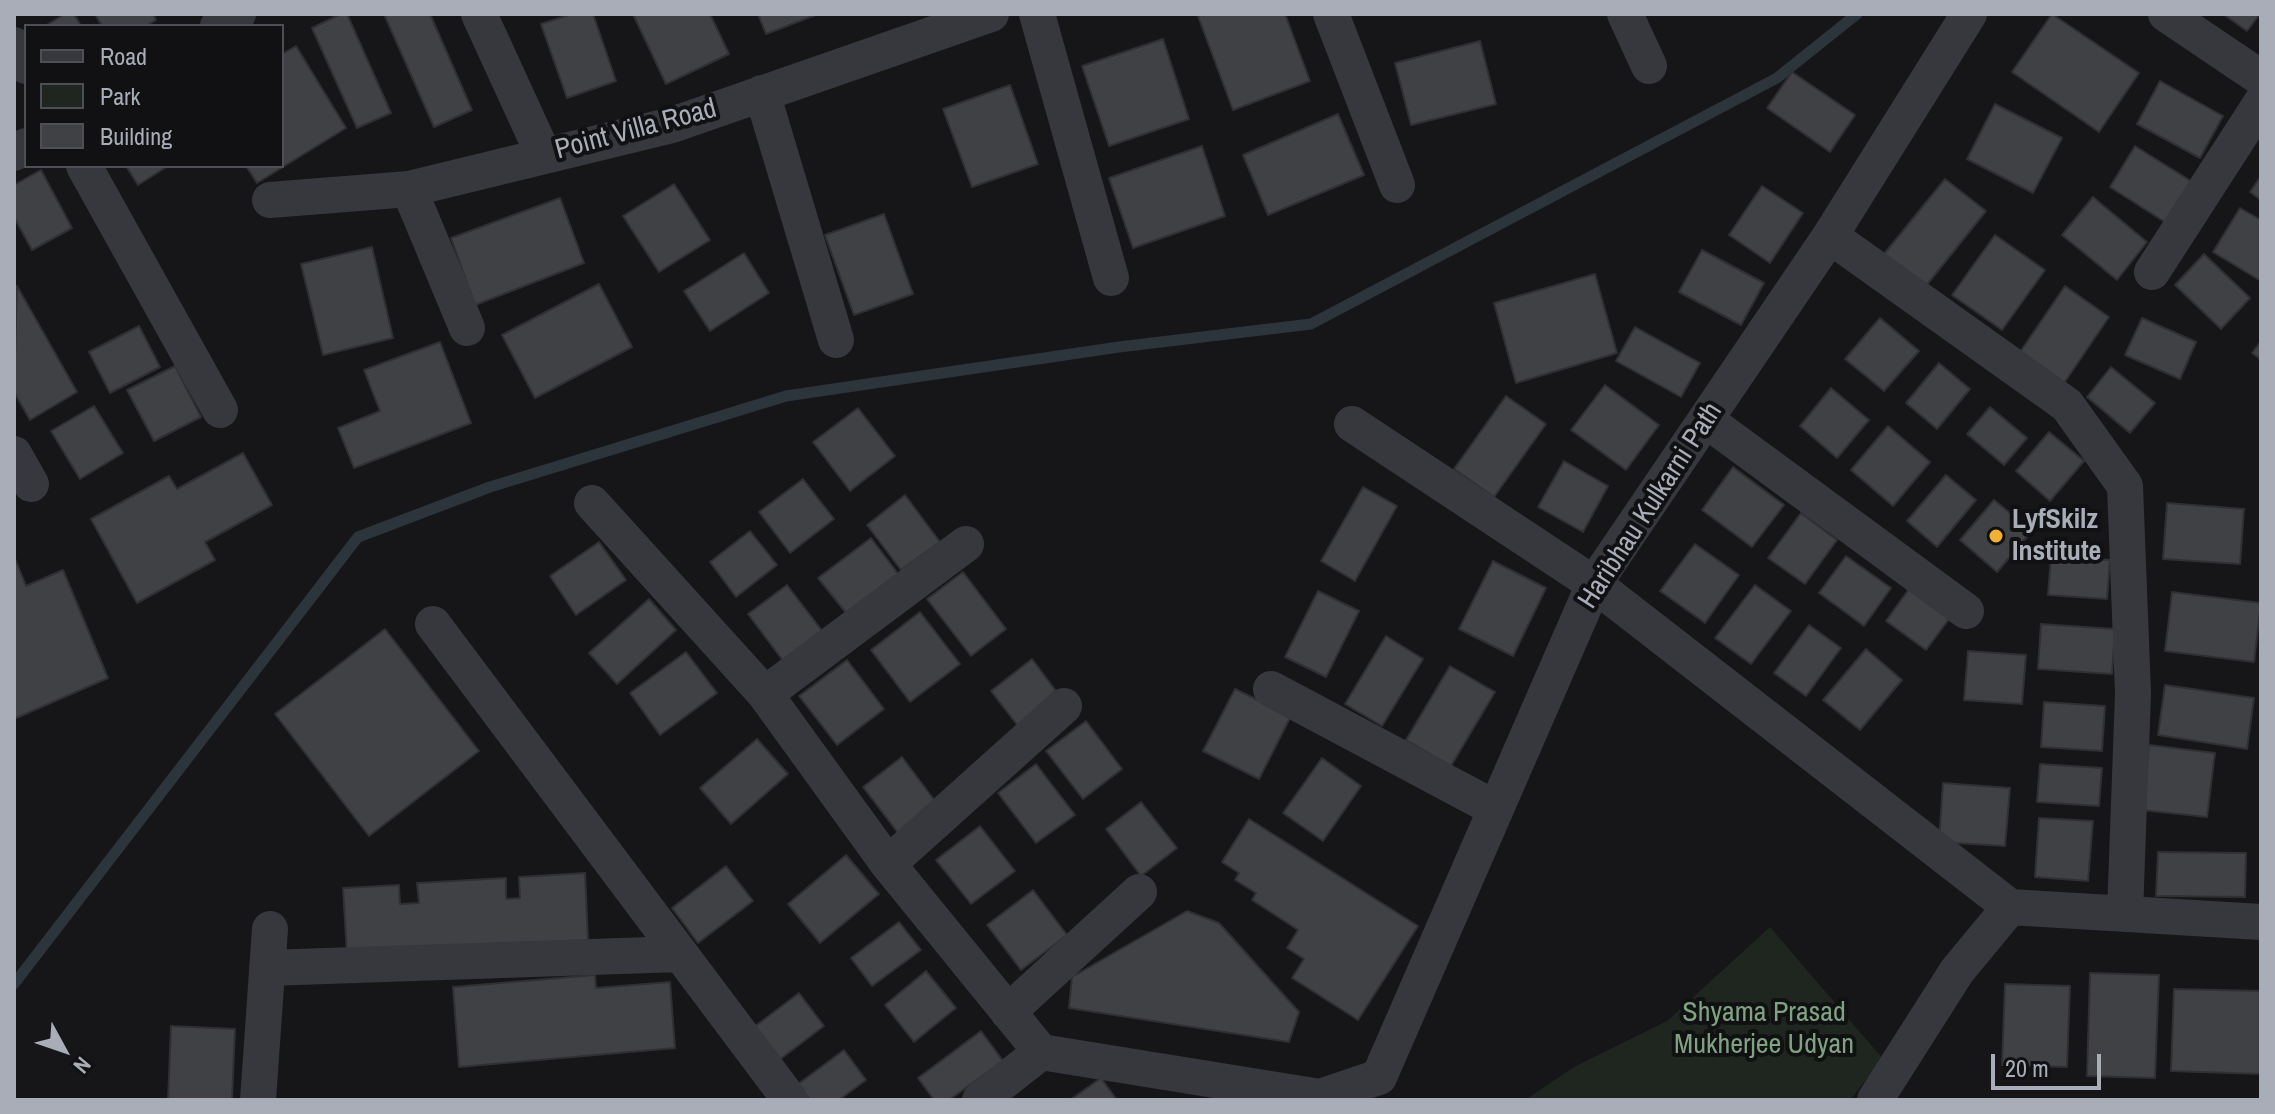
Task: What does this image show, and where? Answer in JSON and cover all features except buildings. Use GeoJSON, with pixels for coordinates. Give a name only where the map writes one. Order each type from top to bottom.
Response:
{"type":"FeatureCollection","features":[{"type":"Feature","properties":{"kind":"street"},"geometry":{"type":"LineString","coordinates":[[479,14],[544,156]]}},
{"type":"Feature","properties":{"kind":"street","name":"Point Villa Road"},"geometry":{"type":"LineString","coordinates":[[270,200],[409,189],[672,125],[991,14]]}},
{"type":"Feature","properties":{"kind":"street"},"geometry":{"type":"LineString","coordinates":[[1037,14],[1111,278]]}},
{"type":"Feature","properties":{"kind":"street"},"geometry":{"type":"LineString","coordinates":[[1331,14],[1397,185]]}},
{"type":"Feature","properties":{"kind":"street"},"geometry":{"type":"LineString","coordinates":[[1625,14],[1649,66]]}},
{"type":"Feature","properties":{"kind":"street","name":"Haribhau Kulkarni Path"},"geometry":{"type":"LineString","coordinates":[[1041,1052],[1320,1097],[1379,1077],[1594,584],[1830,236],[1969,14]]}},
{"type":"Feature","properties":{"kind":"street"},"geometry":{"type":"LineString","coordinates":[[2166,14],[2261,78]]}},
{"type":"Feature","properties":{"kind":"street"},"geometry":{"type":"LineString","coordinates":[[14,45],[24,62]]}},
{"type":"Feature","properties":{"kind":"street"},"geometry":{"type":"LineString","coordinates":[[762,93],[836,340]]}},
{"type":"Feature","properties":{"kind":"street"},"geometry":{"type":"LineString","coordinates":[[2152,272],[2261,103]]}},
{"type":"Feature","properties":{"kind":"street"},"geometry":{"type":"LineString","coordinates":[[85,168],[220,410]]}},
{"type":"Feature","properties":{"kind":"street"},"geometry":{"type":"LineString","coordinates":[[409,189],[467,328]]}},
{"type":"Feature","properties":{"kind":"street"},"geometry":{"type":"LineString","coordinates":[[1830,236],[2067,405],[2125,486],[2133,693],[2125,914]]}},
{"type":"Feature","properties":{"kind":"street"},"geometry":{"type":"LineString","coordinates":[[1706,420],[1966,611]]}},
{"type":"Feature","properties":{"kind":"street"},"geometry":{"type":"LineString","coordinates":[[1352,424],[1594,584],[2010,907],[2261,922]]}},
{"type":"Feature","properties":{"kind":"street"},"geometry":{"type":"LineString","coordinates":[[592,503],[765,694],[888,864],[1041,1052],[980,1100]]}},
{"type":"Feature","properties":{"kind":"street"},"geometry":{"type":"LineString","coordinates":[[765,694],[966,544]]}},
{"type":"Feature","properties":{"kind":"street"},"geometry":{"type":"LineString","coordinates":[[433,624],[790,1100]]}},
{"type":"Feature","properties":{"kind":"street"},"geometry":{"type":"LineString","coordinates":[[1271,689],[1496,809]]}},
{"type":"Feature","properties":{"kind":"street"},"geometry":{"type":"LineString","coordinates":[[888,864],[1064,706]]}},
{"type":"Feature","properties":{"kind":"street"},"geometry":{"type":"LineString","coordinates":[[1008,1012],[1139,892]]}},
{"type":"Feature","properties":{"kind":"street"},"geometry":{"type":"LineString","coordinates":[[1875,1100],[1957,971],[2010,907]]}},
{"type":"Feature","properties":{"kind":"street"},"geometry":{"type":"LineString","coordinates":[[258,1100],[270,929]]}},
{"type":"Feature","properties":{"kind":"street"},"geometry":{"type":"LineString","coordinates":[[267,968],[680,954]]}},
{"type":"Feature","properties":{"kind":"green space","name":"Shyama Prasad Mukherjee Udyan"},"geometry":{"type":"Polygon","coordinates":[[[1770,927],[1883,1059],[1850,1100],[1525,1100],[1574,1067],[1667,1021],[1770,927]]]}},
{"type":"Feature","properties":{"kind":"waterway"},"geometry":{"type":"LineString","coordinates":[[14,984],[358,537],[490,487],[786,396],[1119,347],[1311,324],[1777,78],[1857,14]]}},
{"type":"Feature","properties":{"kind":"place","name":"LyfSkilz Institute"},"geometry":{"type":"Point","coordinates":[1996,536]}}]}
